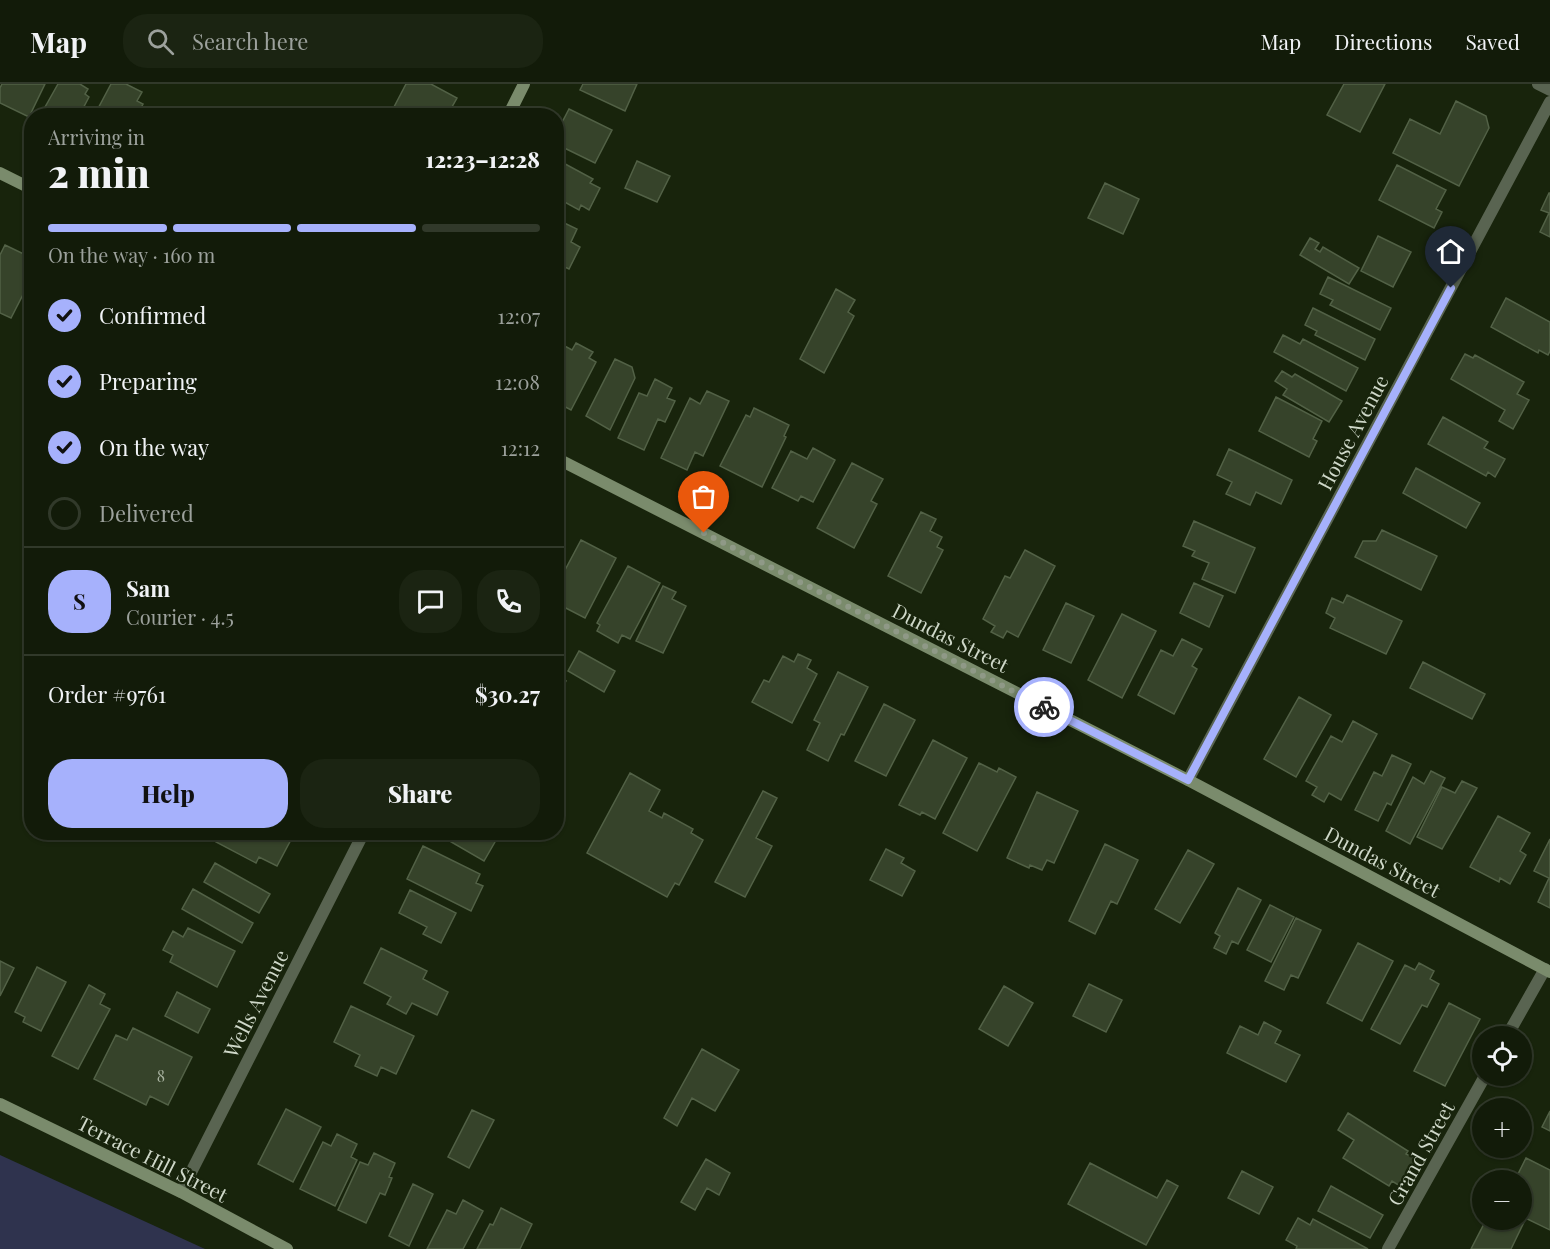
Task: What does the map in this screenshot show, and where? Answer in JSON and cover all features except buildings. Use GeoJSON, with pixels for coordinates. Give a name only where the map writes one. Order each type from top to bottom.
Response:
{"type":"FeatureCollection","features":[{"type":"Feature","properties":{"kind":"street"},"geometry":{"type":"LineString","coordinates":[[512,108],[524,84]]}},
{"type":"Feature","properties":{"kind":"street"},"geometry":{"type":"LineString","coordinates":[[1538,84],[1550,90]]}},
{"type":"Feature","properties":{"kind":"street","name":"House Avenue"},"geometry":{"type":"LineString","coordinates":[[1188,780],[1550,102]]}},
{"type":"Feature","properties":{"kind":"street"},"geometry":{"type":"LineString","coordinates":[[0,173],[24,185]]}},
{"type":"Feature","properties":{"kind":"street","name":"Dundas Street"},"geometry":{"type":"LineString","coordinates":[[564,462],[1188,780],[1547,970]]}},
{"type":"Feature","properties":{"kind":"street","name":"Wells Avenue"},"geometry":{"type":"LineString","coordinates":[[181,1192],[360,840]]}},
{"type":"Feature","properties":{"kind":"street"},"geometry":{"type":"LineString","coordinates":[[1513,1026],[1547,970]]}},
{"type":"Feature","properties":{"kind":"street","name":"Grand Street"},"geometry":{"type":"LineString","coordinates":[[1388,1249],[1479,1086]]}},
{"type":"Feature","properties":{"kind":"street","name":"Terrace Hill Street"},"geometry":{"type":"LineString","coordinates":[[0,1104],[181,1192],[287,1249]]}},
{"type":"Feature","properties":{"kind":"shaded area"},"geometry":{"type":"Polygon","coordinates":[[[0,1155],[205,1249],[0,1249],[0,1155]]]}},
{"type":"Feature","properties":{"kind":"way so far"},"geometry":{"type":"LineString","coordinates":[[704,533],[1044,707]]}},
{"type":"Feature","properties":{"kind":"route"},"geometry":{"type":"LineString","coordinates":[[1044,707],[1188,780],[1451,288]]}}]}
